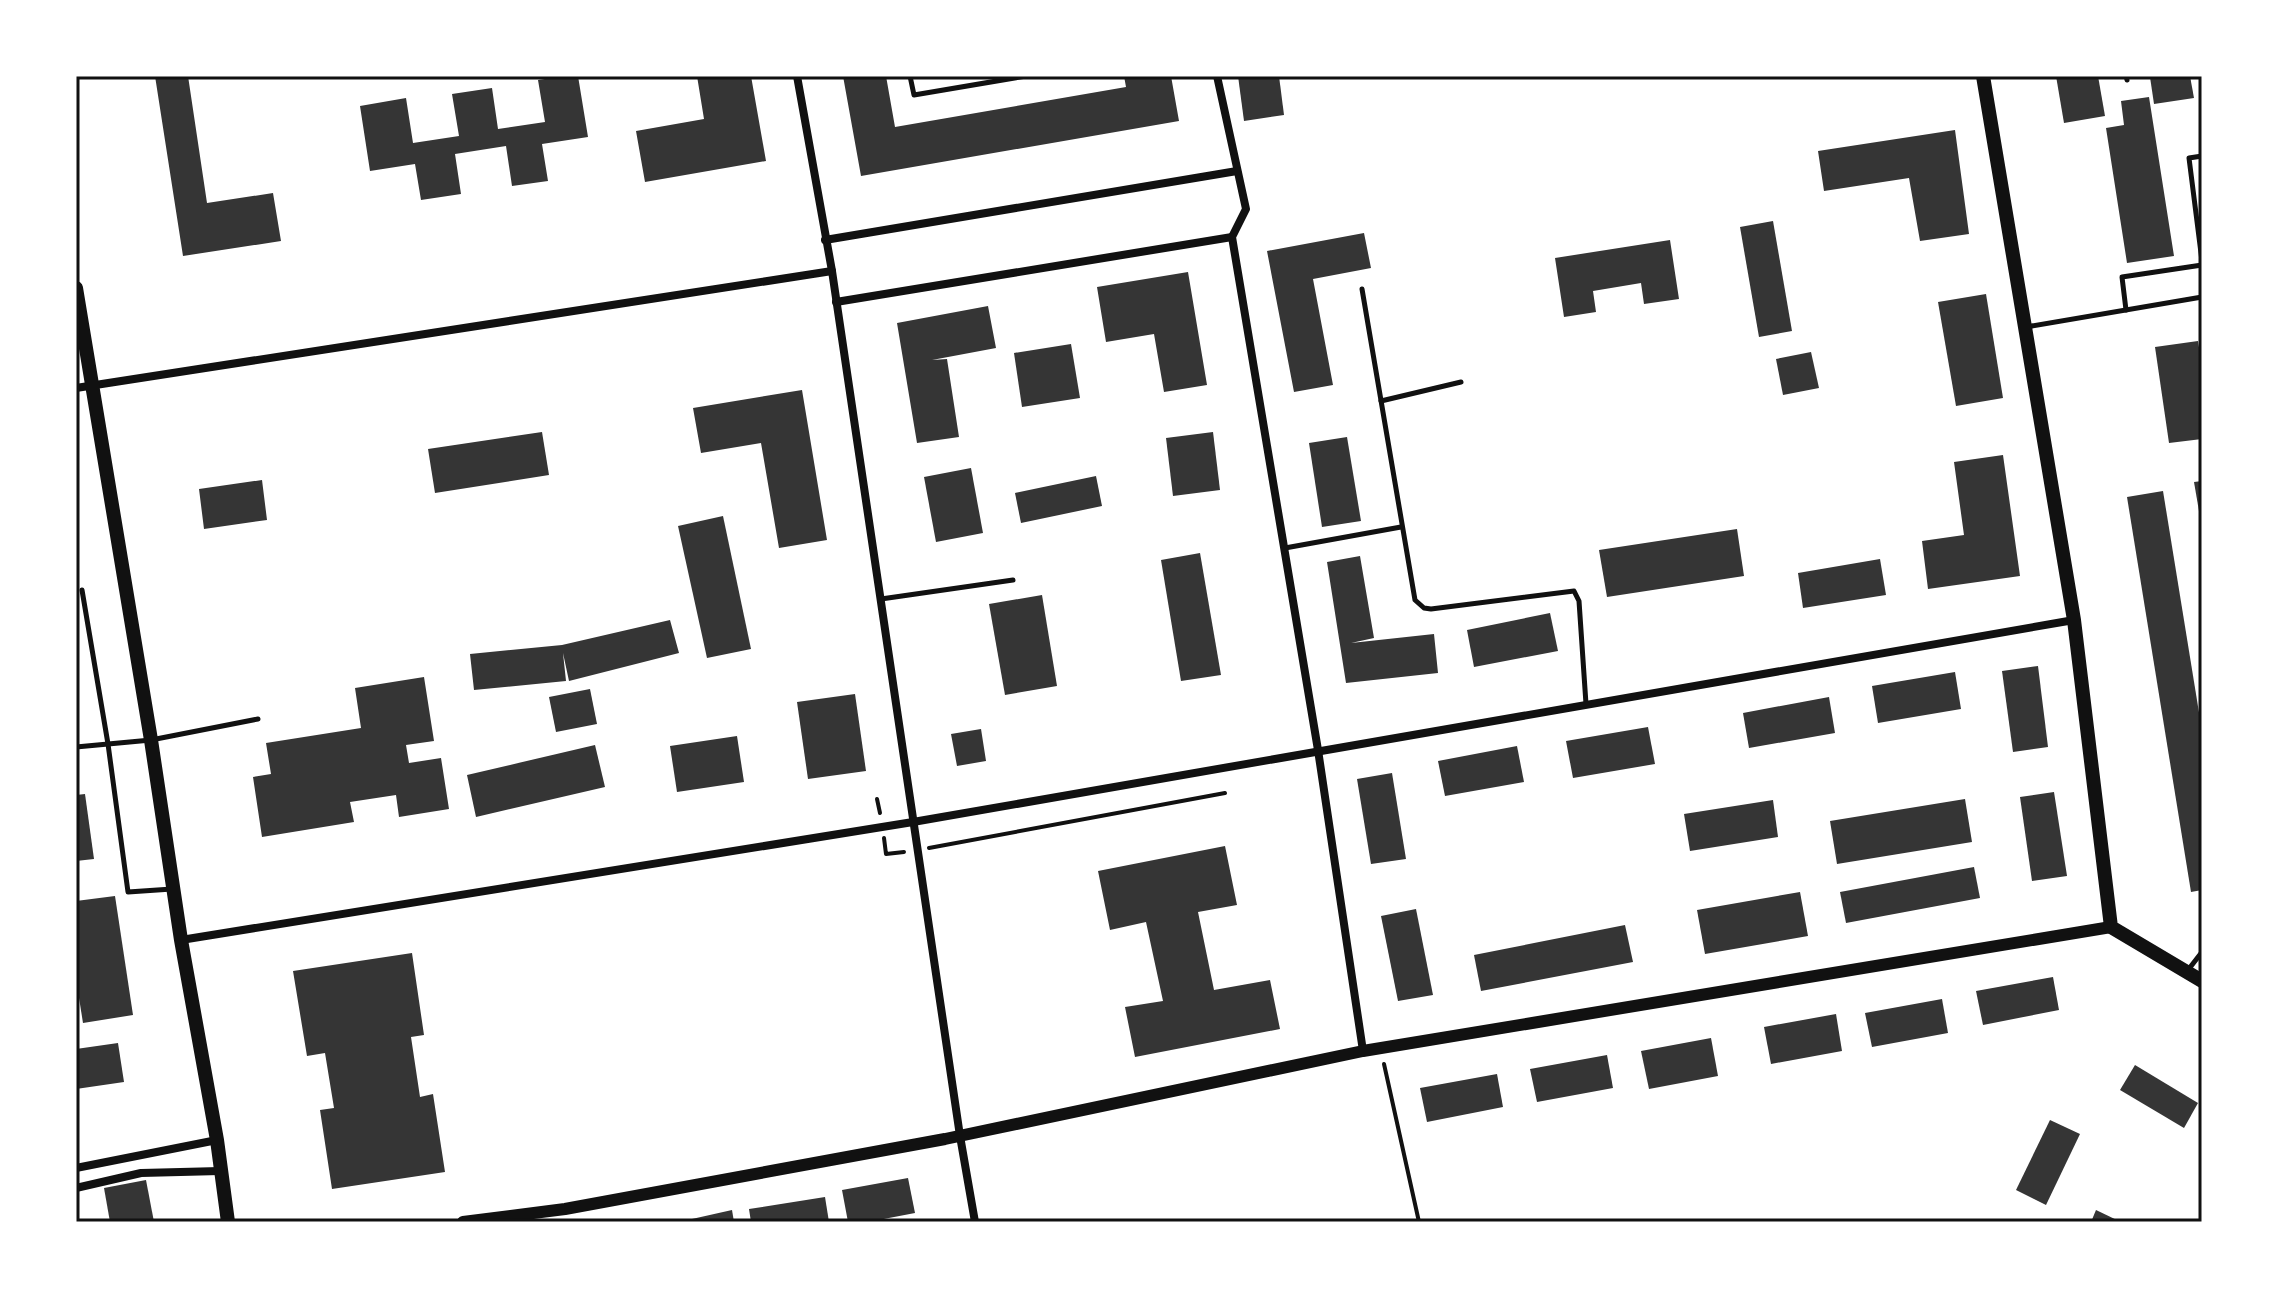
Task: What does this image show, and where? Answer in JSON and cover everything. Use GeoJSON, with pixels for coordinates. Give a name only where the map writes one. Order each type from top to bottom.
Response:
{"type":"FeatureCollection","features":[{"type":"Feature","properties":{"kind":"main road"},"geometry":{"type":"LineString","coordinates":[[1983,76],[2074,620],[2111,927],[2202,981]]}},
{"type":"Feature","properties":{"kind":"main road"},"geometry":{"type":"LineString","coordinates":[[76,288],[84,387],[151,740],[228,1222]]}},
{"type":"Feature","properties":{"kind":"street"},"geometry":{"type":"LineString","coordinates":[[797,76],[832,271],[975,1222]]}},
{"type":"Feature","properties":{"kind":"street"},"geometry":{"type":"LineString","coordinates":[[1217,76],[1246,209],[1232,237],[1318,750],[1363,1051]]}},
{"type":"Feature","properties":{"kind":"street"},"geometry":{"type":"LineString","coordinates":[[825,240],[1237,171]]}},
{"type":"Feature","properties":{"kind":"street"},"geometry":{"type":"LineString","coordinates":[[836,302],[1232,237]]}},
{"type":"Feature","properties":{"kind":"street"},"geometry":{"type":"LineString","coordinates":[[84,387],[832,271]]}},
{"type":"Feature","properties":{"kind":"street"},"geometry":{"type":"LineString","coordinates":[[181,940],[913,822],[2074,620]]}},
{"type":"Feature","properties":{"kind":"street"},"geometry":{"type":"LineString","coordinates":[[463,1222],[509,1215],[566,1215],[1363,1051],[2111,927]]}},
{"type":"Feature","properties":{"kind":"street"},"geometry":{"type":"LineString","coordinates":[[76,1168],[217,1140]]}},
{"type":"Feature","properties":{"kind":"street"},"geometry":{"type":"LineString","coordinates":[[76,1188],[141,1173],[220,1171]]}},
{"type":"Feature","properties":{"kind":"lane"},"geometry":{"type":"LineString","coordinates":[[910,76],[914,95],[1026,76]]}},
{"type":"Feature","properties":{"kind":"lane"},"geometry":{"type":"LineString","coordinates":[[2126,310],[2122,277],[2202,263],[2189,158],[2202,156]]}},
{"type":"Feature","properties":{"kind":"lane"},"geometry":{"type":"LineString","coordinates":[[1362,289],[1412,595],[1424,608],[1570,590],[1578,594],[1586,704]]}},
{"type":"Feature","properties":{"kind":"lane"},"geometry":{"type":"LineString","coordinates":[[2025,327],[2202,297]]}},
{"type":"Feature","properties":{"kind":"lane"},"geometry":{"type":"LineString","coordinates":[[1381,401],[1461,382]]}},
{"type":"Feature","properties":{"kind":"lane"},"geometry":{"type":"LineString","coordinates":[[1284,548],[1401,527]]}},
{"type":"Feature","properties":{"kind":"lane"},"geometry":{"type":"LineString","coordinates":[[880,599],[1013,580]]}},
{"type":"Feature","properties":{"kind":"lane"},"geometry":{"type":"LineString","coordinates":[[82,590],[108,744],[128,892],[173,889]]}},
{"type":"Feature","properties":{"kind":"lane"},"geometry":{"type":"LineString","coordinates":[[76,747],[151,740],[258,719]]}},
{"type":"Feature","properties":{"kind":"lane"},"geometry":{"type":"LineString","coordinates":[[2186,972],[2202,952]]}},
{"type":"Feature","properties":{"kind":"path"},"geometry":{"type":"LineString","coordinates":[[877,799],[886,854],[1225,793]]}},
{"type":"Feature","properties":{"kind":"path"},"geometry":{"type":"LineString","coordinates":[[1380,1049],[1419,1222]]}},
{"type":"Feature","properties":{"kind":"building"},"geometry":{"type":"Polygon","coordinates":[[[155,76],[188,76],[207,203],[273,193],[281,241],[183,256],[155,76]]]}},
{"type":"Feature","properties":{"kind":"building"},"geometry":{"type":"Polygon","coordinates":[[[578,76],[588,137],[542,144],[548,181],[512,186],[506,146],[455,154],[461,194],[421,200],[415,164],[370,171],[360,106],[406,98],[413,143],[459,136],[452,94],[492,88],[498,129],[545,122],[538,80],[578,76]]]}},
{"type":"Feature","properties":{"kind":"building"},"geometry":{"type":"Polygon","coordinates":[[[697,76],[751,76],[766,161],[645,182],[636,131],[704,119],[697,76]]]}},
{"type":"Feature","properties":{"kind":"building"},"geometry":{"type":"Polygon","coordinates":[[[843,76],[886,76],[895,127],[1126,87],[1124,76],[1171,76],[1179,121],[861,176],[843,76]]]}},
{"type":"Feature","properties":{"kind":"building"},"geometry":{"type":"Polygon","coordinates":[[[1238,76],[1279,76],[1284,115],[1244,121],[1238,76]]]}},
{"type":"Feature","properties":{"kind":"building"},"geometry":{"type":"Polygon","coordinates":[[[2056,76],[2098,76],[2105,116],[2064,123],[2056,76]]]}},
{"type":"Feature","properties":{"kind":"building"},"geometry":{"type":"Polygon","coordinates":[[[2190,76],[2194,98],[2154,104],[2150,77],[2190,76]]]}},
{"type":"Feature","properties":{"kind":"building"},"geometry":{"type":"Polygon","coordinates":[[[2149,97],[2174,256],[2127,263],[2106,128],[2124,125],[2121,101],[2149,97]]]}},
{"type":"Feature","properties":{"kind":"building"},"geometry":{"type":"Polygon","coordinates":[[[1955,130],[1969,234],[1920,241],[1909,178],[1824,191],[1818,151],[1955,130]]]}},
{"type":"Feature","properties":{"kind":"building"},"geometry":{"type":"Polygon","coordinates":[[[1773,221],[1792,331],[1759,337],[1740,227],[1773,221]]]}},
{"type":"Feature","properties":{"kind":"building"},"geometry":{"type":"Polygon","coordinates":[[[1364,233],[1371,268],[1313,279],[1333,385],[1294,392],[1267,251],[1364,233]]]}},
{"type":"Feature","properties":{"kind":"building"},"geometry":{"type":"Polygon","coordinates":[[[1670,240],[1679,299],[1644,304],[1641,283],[1593,291],[1596,312],[1564,317],[1555,258],[1670,240]]]}},
{"type":"Feature","properties":{"kind":"building"},"geometry":{"type":"Polygon","coordinates":[[[1188,272],[1207,385],[1164,392],[1154,334],[1106,342],[1097,287],[1188,272]]]}},
{"type":"Feature","properties":{"kind":"building"},"geometry":{"type":"Polygon","coordinates":[[[1986,294],[2003,398],[1956,406],[1938,302],[1986,294]]]}},
{"type":"Feature","properties":{"kind":"building"},"geometry":{"type":"Polygon","coordinates":[[[988,306],[996,348],[932,360],[947,359],[959,437],[917,443],[897,323],[988,306]]]}},
{"type":"Feature","properties":{"kind":"building"},"geometry":{"type":"Polygon","coordinates":[[[2198,341],[2202,367],[2202,439],[2169,443],[2155,347],[2198,341]]]}},
{"type":"Feature","properties":{"kind":"building"},"geometry":{"type":"Polygon","coordinates":[[[1071,344],[1080,398],[1022,407],[1014,353],[1071,344]]]}},
{"type":"Feature","properties":{"kind":"building"},"geometry":{"type":"Polygon","coordinates":[[[1811,352],[1819,388],[1783,395],[1776,359],[1811,352]]]}},
{"type":"Feature","properties":{"kind":"building"},"geometry":{"type":"Polygon","coordinates":[[[802,390],[827,540],[779,548],[761,443],[701,453],[693,408],[802,390]]]}},
{"type":"Feature","properties":{"kind":"building"},"geometry":{"type":"Polygon","coordinates":[[[542,432],[549,475],[435,493],[428,449],[542,432]]]}},
{"type":"Feature","properties":{"kind":"building"},"geometry":{"type":"Polygon","coordinates":[[[1213,432],[1220,490],[1173,496],[1166,438],[1213,432]]]}},
{"type":"Feature","properties":{"kind":"building"},"geometry":{"type":"Polygon","coordinates":[[[1347,437],[1361,521],[1322,527],[1309,443],[1347,437]]]}},
{"type":"Feature","properties":{"kind":"building"},"geometry":{"type":"Polygon","coordinates":[[[2003,455],[2020,576],[1928,589],[1922,541],[1964,535],[1954,462],[2003,455]]]}},
{"type":"Feature","properties":{"kind":"building"},"geometry":{"type":"Polygon","coordinates":[[[971,468],[983,533],[936,542],[924,477],[971,468]]]}},
{"type":"Feature","properties":{"kind":"building"},"geometry":{"type":"Polygon","coordinates":[[[1096,476],[1102,506],[1021,523],[1015,493],[1096,476]]]}},
{"type":"Feature","properties":{"kind":"building"},"geometry":{"type":"Polygon","coordinates":[[[262,480],[267,520],[204,529],[199,489],[262,480]]]}},
{"type":"Feature","properties":{"kind":"building"},"geometry":{"type":"Polygon","coordinates":[[[2202,481],[2202,517],[2200,517],[2194,482],[2202,481]]]}},
{"type":"Feature","properties":{"kind":"building"},"geometry":{"type":"Polygon","coordinates":[[[2163,491],[2202,731],[2202,890],[2191,892],[2127,497],[2163,491]]]}},
{"type":"Feature","properties":{"kind":"building"},"geometry":{"type":"Polygon","coordinates":[[[723,516],[751,649],[707,658],[678,526],[723,516]]]}},
{"type":"Feature","properties":{"kind":"building"},"geometry":{"type":"Polygon","coordinates":[[[1737,529],[1744,576],[1607,597],[1599,550],[1737,529]]]}},
{"type":"Feature","properties":{"kind":"building"},"geometry":{"type":"Polygon","coordinates":[[[1200,553],[1221,675],[1181,681],[1161,560],[1200,553]]]}},
{"type":"Feature","properties":{"kind":"building"},"geometry":{"type":"Polygon","coordinates":[[[1360,556],[1374,638],[1351,643],[1434,634],[1438,673],[1346,683],[1327,562],[1360,556]]]}},
{"type":"Feature","properties":{"kind":"building"},"geometry":{"type":"Polygon","coordinates":[[[1880,559],[1886,595],[1803,608],[1798,573],[1880,559]]]}},
{"type":"Feature","properties":{"kind":"building"},"geometry":{"type":"Polygon","coordinates":[[[1042,595],[1057,686],[1005,695],[989,604],[1042,595]]]}},
{"type":"Feature","properties":{"kind":"building"},"geometry":{"type":"Polygon","coordinates":[[[1550,613],[1558,651],[1474,667],[1467,630],[1550,613]]]}},
{"type":"Feature","properties":{"kind":"building"},"geometry":{"type":"Polygon","coordinates":[[[670,620],[679,653],[569,681],[563,653],[566,681],[474,690],[470,654],[562,645],[670,620]]]}},
{"type":"Feature","properties":{"kind":"building"},"geometry":{"type":"Polygon","coordinates":[[[2038,666],[2048,747],[2013,752],[2002,671],[2038,666]]]}},
{"type":"Feature","properties":{"kind":"building"},"geometry":{"type":"Polygon","coordinates":[[[1955,672],[1961,709],[1878,723],[1872,686],[1955,672]]]}},
{"type":"Feature","properties":{"kind":"building"},"geometry":{"type":"Polygon","coordinates":[[[424,677],[434,741],[406,745],[409,763],[441,758],[449,809],[399,817],[396,795],[350,802],[354,822],[262,837],[253,777],[271,774],[266,743],[361,728],[355,688],[424,677]]]}},
{"type":"Feature","properties":{"kind":"building"},"geometry":{"type":"Polygon","coordinates":[[[590,689],[597,724],[556,732],[549,697],[590,689]]]}},
{"type":"Feature","properties":{"kind":"building"},"geometry":{"type":"Polygon","coordinates":[[[855,694],[866,771],[808,779],[797,702],[855,694]]]}},
{"type":"Feature","properties":{"kind":"building"},"geometry":{"type":"Polygon","coordinates":[[[1829,697],[1835,733],[1749,748],[1743,713],[1829,697]]]}},
{"type":"Feature","properties":{"kind":"building"},"geometry":{"type":"Polygon","coordinates":[[[1648,727],[1655,764],[1573,778],[1566,741],[1648,727]]]}},
{"type":"Feature","properties":{"kind":"building"},"geometry":{"type":"Polygon","coordinates":[[[981,729],[986,761],[957,766],[951,734],[981,729]]]}},
{"type":"Feature","properties":{"kind":"building"},"geometry":{"type":"Polygon","coordinates":[[[737,736],[744,782],[677,792],[670,746],[737,736]]]}},
{"type":"Feature","properties":{"kind":"building"},"geometry":{"type":"Polygon","coordinates":[[[595,745],[605,787],[476,817],[467,775],[595,745]]]}},
{"type":"Feature","properties":{"kind":"building"},"geometry":{"type":"Polygon","coordinates":[[[1517,746],[1524,782],[1445,796],[1438,761],[1517,746]]]}},
{"type":"Feature","properties":{"kind":"building"},"geometry":{"type":"Polygon","coordinates":[[[1392,773],[1406,859],[1371,864],[1357,779],[1392,773]]]}},
{"type":"Feature","properties":{"kind":"building"},"geometry":{"type":"Polygon","coordinates":[[[2054,792],[2067,876],[2032,881],[2020,797],[2054,792]]]}},
{"type":"Feature","properties":{"kind":"building"},"geometry":{"type":"Polygon","coordinates":[[[85,794],[94,859],[76,861],[76,795],[85,794]]]}},
{"type":"Feature","properties":{"kind":"building"},"geometry":{"type":"Polygon","coordinates":[[[1965,799],[1972,842],[1837,864],[1830,821],[1965,799]]]}},
{"type":"Feature","properties":{"kind":"building"},"geometry":{"type":"Polygon","coordinates":[[[1773,800],[1778,837],[1690,851],[1684,814],[1773,800]]]}},
{"type":"Feature","properties":{"kind":"building"},"geometry":{"type":"Polygon","coordinates":[[[1225,846],[1237,905],[1198,912],[1214,990],[1270,980],[1280,1029],[1135,1057],[1125,1007],[1163,1001],[1146,922],[1110,930],[1098,871],[1225,846]]]}},
{"type":"Feature","properties":{"kind":"building"},"geometry":{"type":"Polygon","coordinates":[[[1974,867],[1980,898],[1846,923],[1840,892],[1974,867]]]}},
{"type":"Feature","properties":{"kind":"building"},"geometry":{"type":"Polygon","coordinates":[[[1800,892],[1808,936],[1705,954],[1697,910],[1800,892]]]}},
{"type":"Feature","properties":{"kind":"building"},"geometry":{"type":"Polygon","coordinates":[[[115,896],[133,1015],[83,1023],[76,979],[76,901],[115,896]]]}},
{"type":"Feature","properties":{"kind":"building"},"geometry":{"type":"Polygon","coordinates":[[[1416,909],[1433,995],[1398,1001],[1381,916],[1416,909]]]}},
{"type":"Feature","properties":{"kind":"building"},"geometry":{"type":"Polygon","coordinates":[[[1625,925],[1633,962],[1481,991],[1474,955],[1625,925]]]}},
{"type":"Feature","properties":{"kind":"building"},"geometry":{"type":"Polygon","coordinates":[[[412,953],[424,1035],[411,1037],[420,1097],[433,1094],[445,1172],[332,1189],[320,1110],[334,1108],[325,1053],[307,1056],[293,971],[412,953]]]}},
{"type":"Feature","properties":{"kind":"building"},"geometry":{"type":"Polygon","coordinates":[[[2053,977],[2059,1010],[1983,1025],[1976,991],[2053,977]]]}},
{"type":"Feature","properties":{"kind":"building"},"geometry":{"type":"Polygon","coordinates":[[[1942,999],[1948,1033],[1872,1047],[1865,1013],[1942,999]]]}},
{"type":"Feature","properties":{"kind":"building"},"geometry":{"type":"Polygon","coordinates":[[[1836,1014],[1842,1051],[1771,1064],[1764,1027],[1836,1014]]]}},
{"type":"Feature","properties":{"kind":"building"},"geometry":{"type":"Polygon","coordinates":[[[1711,1038],[1718,1076],[1649,1089],[1641,1051],[1711,1038]]]}},
{"type":"Feature","properties":{"kind":"building"},"geometry":{"type":"Polygon","coordinates":[[[118,1043],[124,1082],[76,1089],[76,1049],[118,1043]]]}},
{"type":"Feature","properties":{"kind":"building"},"geometry":{"type":"Polygon","coordinates":[[[1607,1055],[1613,1088],[1537,1102],[1530,1069],[1607,1055]]]}},
{"type":"Feature","properties":{"kind":"building"},"geometry":{"type":"Polygon","coordinates":[[[2135,1065],[2198,1103],[2184,1128],[2120,1090],[2135,1065]]]}},
{"type":"Feature","properties":{"kind":"building"},"geometry":{"type":"Polygon","coordinates":[[[1497,1074],[1503,1107],[1427,1122],[1420,1088],[1497,1074]]]}},
{"type":"Feature","properties":{"kind":"building"},"geometry":{"type":"Polygon","coordinates":[[[2050,1120],[2080,1134],[2046,1205],[2016,1190],[2050,1120]]]}},
{"type":"Feature","properties":{"kind":"building"},"geometry":{"type":"Polygon","coordinates":[[[908,1178],[915,1213],[868,1222],[848,1222],[842,1190],[908,1178]]]}},
{"type":"Feature","properties":{"kind":"building"},"geometry":{"type":"Polygon","coordinates":[[[146,1180],[154,1222],[110,1222],[104,1188],[146,1180]]]}},
{"type":"Feature","properties":{"kind":"building"},"geometry":{"type":"Polygon","coordinates":[[[825,1197],[829,1222],[751,1222],[749,1209],[825,1197]]]}},
{"type":"Feature","properties":{"kind":"building"},"geometry":{"type":"Polygon","coordinates":[[[732,1210],[734,1222],[683,1222],[683,1221],[732,1210]]]}},
{"type":"Feature","properties":{"kind":"building"},"geometry":{"type":"Polygon","coordinates":[[[2096,1210],[2121,1222],[2091,1222],[2096,1210]]]}}]}
